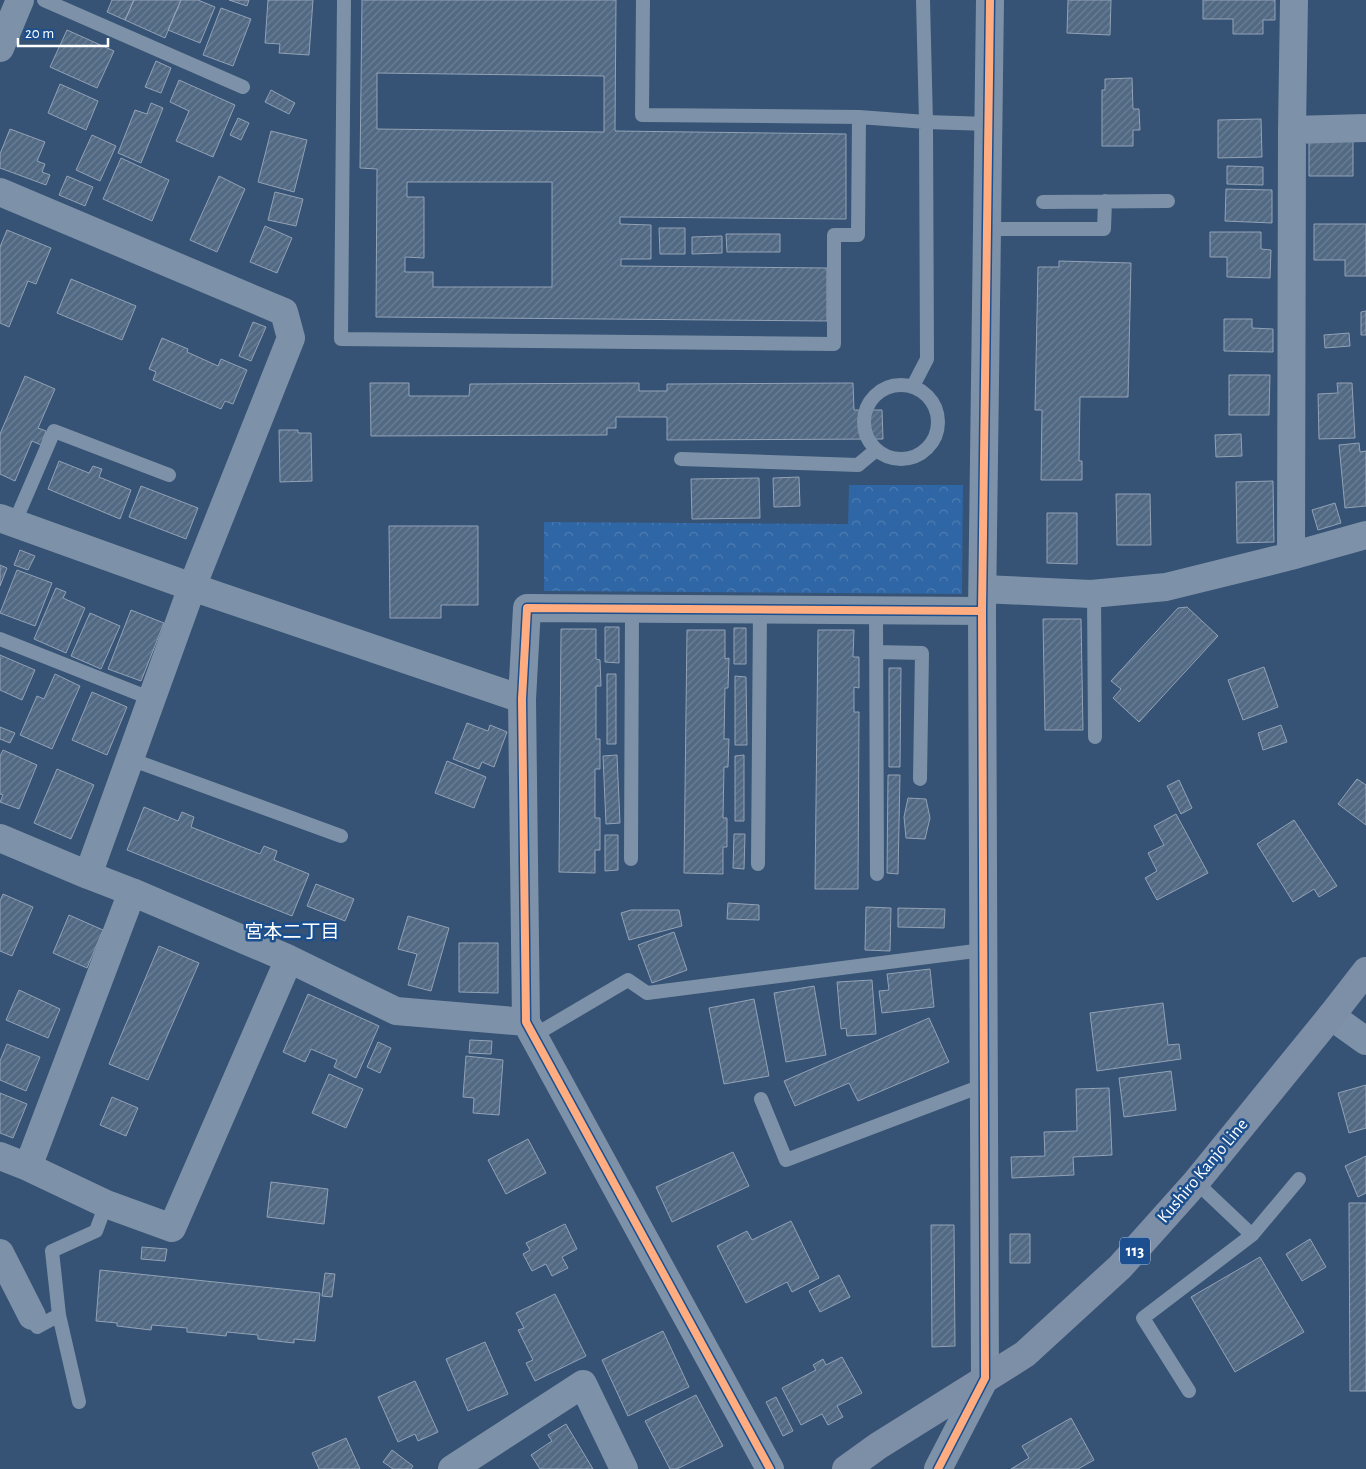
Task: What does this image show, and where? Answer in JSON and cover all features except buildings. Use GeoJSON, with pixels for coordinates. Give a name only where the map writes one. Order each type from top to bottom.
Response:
{"type":"FeatureCollection","features":[{"type":"Feature","properties":{"kind":"main road","name":"Kushiro Kanjo Line"},"geometry":{"type":"LineString","coordinates":[[846,1469],[878,1446],[1025,1354],[1120,1267],[1196,1182],[1366,971]]}},
{"type":"Feature","properties":{"kind":"street"},"geometry":{"type":"LineString","coordinates":[[0,48],[20,0]]}},
{"type":"Feature","properties":{"kind":"street"},"geometry":{"type":"LineString","coordinates":[[938,1469],[985,1378],[983,600],[990,0]]}},
{"type":"Feature","properties":{"kind":"street"},"geometry":{"type":"LineString","coordinates":[[1291,556],[1294,0]]}},
{"type":"Feature","properties":{"kind":"street"},"geometry":{"type":"LineString","coordinates":[[1292,130],[1366,128]]}},
{"type":"Feature","properties":{"kind":"street"},"geometry":{"type":"LineString","coordinates":[[0,192],[284,312],[291,338],[192,587],[88,876]]}},
{"type":"Feature","properties":{"kind":"street"},"geometry":{"type":"LineString","coordinates":[[7,521],[192,587],[522,699]]}},
{"type":"Feature","properties":{"kind":"street"},"geometry":{"type":"LineString","coordinates":[[770,1469],[530,1029],[522,699],[527,608],[876,610],[983,600],[1166,587],[1366,535]]}},
{"type":"Feature","properties":{"kind":"street"},"geometry":{"type":"LineString","coordinates":[[0,838],[289,959],[396,1011],[530,1029]]}},
{"type":"Feature","properties":{"kind":"street"},"geometry":{"type":"LineString","coordinates":[[132,892],[9,1166],[172,1228],[289,959]]}},
{"type":"Feature","properties":{"kind":"street"},"geometry":{"type":"LineString","coordinates":[[1331,1016],[1366,1041]]}},
{"type":"Feature","properties":{"kind":"street"},"geometry":{"type":"LineString","coordinates":[[0,1253],[32,1316]]}},
{"type":"Feature","properties":{"kind":"street"},"geometry":{"type":"LineString","coordinates":[[452,1469],[583,1384],[624,1469]]}},
{"type":"Feature","properties":{"kind":"lane"},"geometry":{"type":"LineString","coordinates":[[44,0],[243,87]]}},
{"type":"Feature","properties":{"kind":"lane"},"geometry":{"type":"LineString","coordinates":[[344,0],[341,339],[834,344],[834,235],[858,235],[859,117]]}},
{"type":"Feature","properties":{"kind":"lane"},"geometry":{"type":"LineString","coordinates":[[643,0],[642,115],[859,117],[989,124]]}},
{"type":"Feature","properties":{"kind":"lane"},"geometry":{"type":"LineString","coordinates":[[913,386],[927,359],[926,122],[923,0]]}},
{"type":"Feature","properties":{"kind":"lane"},"geometry":{"type":"LineString","coordinates":[[987,229],[1104,229],[1104,201]]}},
{"type":"Feature","properties":{"kind":"lane"},"geometry":{"type":"LineString","coordinates":[[1043,202],[1168,201]]}},
{"type":"Feature","properties":{"kind":"lane"},"geometry":{"type":"LineString","coordinates":[[899,384],[913,386],[925,393],[934,403],[938,415],[938,429],[934,441],[925,451],[914,457],[900,460],[888,457],[876,450],[867,438],[864,424],[866,410],[873,397],[885,388],[899,384]]}},
{"type":"Feature","properties":{"kind":"lane"},"geometry":{"type":"LineString","coordinates":[[7,521],[54,431],[169,475]]}},
{"type":"Feature","properties":{"kind":"lane"},"geometry":{"type":"LineString","coordinates":[[681,459],[858,465],[876,450]]}},
{"type":"Feature","properties":{"kind":"lane"},"geometry":{"type":"LineString","coordinates":[[1094,593],[1095,736]]}},
{"type":"Feature","properties":{"kind":"lane"},"geometry":{"type":"LineString","coordinates":[[631,859],[632,609]]}},
{"type":"Feature","properties":{"kind":"lane"},"geometry":{"type":"LineString","coordinates":[[758,864],[760,610]]}},
{"type":"Feature","properties":{"kind":"lane"},"geometry":{"type":"LineString","coordinates":[[876,610],[877,874]]}},
{"type":"Feature","properties":{"kind":"lane"},"geometry":{"type":"LineString","coordinates":[[0,639],[152,699]]}},
{"type":"Feature","properties":{"kind":"lane"},"geometry":{"type":"LineString","coordinates":[[877,652],[922,653],[920,779]]}},
{"type":"Feature","properties":{"kind":"lane"},"geometry":{"type":"LineString","coordinates":[[130,759],[341,836]]}},
{"type":"Feature","properties":{"kind":"lane"},"geometry":{"type":"LineString","coordinates":[[530,1029],[628,980],[647,993],[983,950]]}},
{"type":"Feature","properties":{"kind":"lane"},"geometry":{"type":"LineString","coordinates":[[761,1099],[786,1160],[984,1085]]}},
{"type":"Feature","properties":{"kind":"lane"},"geometry":{"type":"LineString","coordinates":[[1190,1391],[1143,1318],[1252,1235],[1300,1179]]}},
{"type":"Feature","properties":{"kind":"lane"},"geometry":{"type":"LineString","coordinates":[[1196,1182],[1252,1235]]}},
{"type":"Feature","properties":{"kind":"lane"},"geometry":{"type":"LineString","coordinates":[[79,1402],[60,1315],[52,1250],[96,1232],[106,1204]]}},
{"type":"Feature","properties":{"kind":"lane"},"geometry":{"type":"LineString","coordinates":[[32,1316],[37,1326],[60,1315]]}},
{"type":"Feature","properties":{"kind":"green space"},"geometry":{"type":"Polygon","coordinates":[[[849,485],[963,485],[962,594],[544,591],[544,522],[848,524],[849,485]]]}},
{"type":"Feature","properties":{"kind":"cycle path"},"geometry":{"type":"LineString","coordinates":[[938,1469],[985,1378],[982,611],[990,0]]}},
{"type":"Feature","properties":{"kind":"cycle path"},"geometry":{"type":"LineString","coordinates":[[770,1469],[526,1022],[522,699],[527,608],[982,611]]}},
{"type":"Feature","properties":{"kind":"district","name":"宮本二丁目"},"geometry":{"type":"Point","coordinates":[292,932]}}]}
